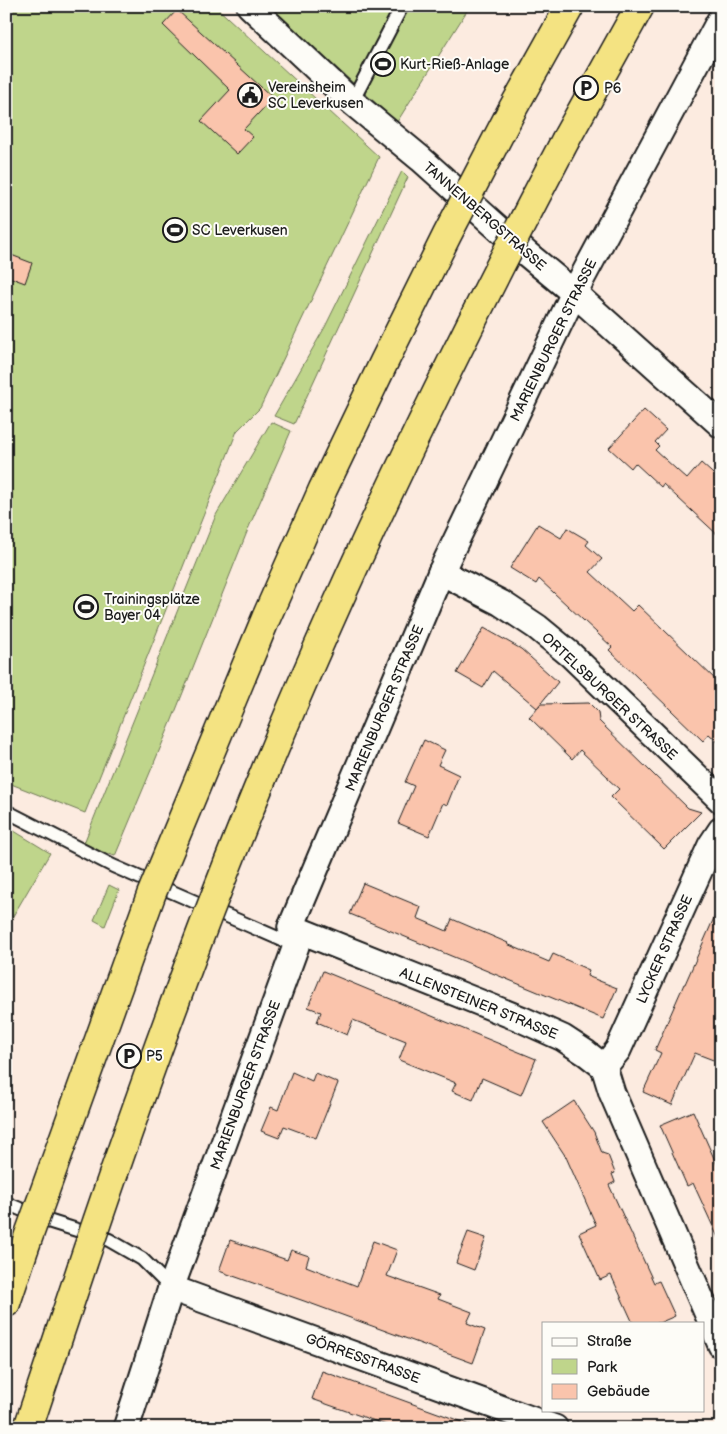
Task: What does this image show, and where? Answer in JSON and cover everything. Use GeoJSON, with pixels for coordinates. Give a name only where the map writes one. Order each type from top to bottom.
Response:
{"type":"FeatureCollection","features":[{"type":"Feature","properties":{"kind":"highway"},"geometry":{"type":"LineString","coordinates":[[6,1303],[151,896],[266,618],[388,353],[447,235],[570,6]]}},
{"type":"Feature","properties":{"kind":"highway"},"geometry":{"type":"LineString","coordinates":[[28,1428],[121,1152],[212,903],[264,772],[319,644],[385,499],[492,280],[566,139],[640,6]]}},
{"type":"Feature","properties":{"kind":"street","name":"TANNENBERGSTRASSE"},"geometry":{"type":"LineString","coordinates":[[250,6],[352,102],[421,159],[721,425]]}},
{"type":"Feature","properties":{"kind":"street","name":"MARIENBURGER STRASSE"},"geometry":{"type":"LineString","coordinates":[[126,1428],[170,1288],[293,937],[441,572],[574,293],[721,18]]}},
{"type":"Feature","properties":{"kind":"street","name":"ORTELSBURGER STRASSE"},"geometry":{"type":"LineString","coordinates":[[441,572],[502,603],[536,627],[570,655],[721,800]]}},
{"type":"Feature","properties":{"kind":"street","name":"LYCKER STRASSE"},"geometry":{"type":"LineString","coordinates":[[604,1067],[618,1050],[711,844],[721,830]]}},
{"type":"Feature","properties":{"kind":"street","name":"ALLENSTEINER STRASSE"},"geometry":{"type":"LineString","coordinates":[[293,937],[521,1019],[563,1038],[604,1067]]}},
{"type":"Feature","properties":{"kind":"street"},"geometry":{"type":"LineString","coordinates":[[604,1067],[616,1102],[721,1345]]}},
{"type":"Feature","properties":{"kind":"street","name":"GÖRRESSTRASSE"},"geometry":{"type":"LineString","coordinates":[[170,1288],[478,1398],[555,1428]]}},
{"type":"Feature","properties":{"kind":"lane"},"geometry":{"type":"LineString","coordinates":[[352,102],[402,6]]}},
{"type":"Feature","properties":{"kind":"lane"},"geometry":{"type":"LineString","coordinates":[[6,811],[129,873],[293,937]]}},
{"type":"Feature","properties":{"kind":"lane"},"geometry":{"type":"LineString","coordinates":[[6,1203],[48,1221],[109,1240],[142,1259],[170,1288]]}},
{"type":"Feature","properties":{"kind":"green space"},"geometry":{"type":"Polygon","coordinates":[[[6,6],[215,6],[379,157],[260,408],[237,431],[85,813],[6,782],[6,6]]]}},
{"type":"Feature","properties":{"kind":"green space","name":"Kurt-Rieß-Anlage"},"geometry":{"type":"Polygon","coordinates":[[[267,6],[470,6],[397,122],[267,6]]]}},
{"type":"Feature","properties":{"kind":"green space"},"geometry":{"type":"Polygon","coordinates":[[[402,171],[408,177],[294,424],[274,416],[325,327],[402,171]]]}},
{"type":"Feature","properties":{"kind":"green space"},"geometry":{"type":"Polygon","coordinates":[[[271,422],[291,431],[249,527],[115,856],[100,851],[84,843],[216,515],[271,422]]]}},
{"type":"Feature","properties":{"kind":"green space"},"geometry":{"type":"Polygon","coordinates":[[[6,826],[50,853],[6,928],[6,826]]]}},
{"type":"Feature","properties":{"kind":"green space"},"geometry":{"type":"Polygon","coordinates":[[[109,885],[119,890],[105,926],[94,920],[109,885]]]}},
{"type":"Feature","properties":{"kind":"building","name":"Vereinsheim SC Leverkusen"},"geometry":{"type":"Polygon","coordinates":[[[177,10],[273,98],[244,129],[253,137],[237,154],[201,121],[230,90],[163,25],[177,10]]]}},
{"type":"Feature","properties":{"kind":"building"},"geometry":{"type":"Polygon","coordinates":[[[6,253],[32,263],[25,283],[6,276],[6,253]]]}},
{"type":"Feature","properties":{"kind":"building"},"geometry":{"type":"Polygon","coordinates":[[[644,410],[666,430],[655,442],[659,446],[655,450],[687,479],[701,463],[721,481],[721,538],[663,484],[661,487],[635,463],[631,468],[609,448],[644,410]]]}},
{"type":"Feature","properties":{"kind":"building"},"geometry":{"type":"Polygon","coordinates":[[[538,524],[561,538],[567,528],[589,541],[586,545],[602,559],[590,572],[632,611],[638,605],[717,681],[721,693],[721,745],[709,734],[703,741],[609,650],[612,647],[539,579],[536,584],[510,568],[538,524]]]}},
{"type":"Feature","properties":{"kind":"building"},"geometry":{"type":"Polygon","coordinates":[[[484,628],[521,649],[558,682],[537,708],[493,671],[483,688],[457,673],[484,628]]]}},
{"type":"Feature","properties":{"kind":"building"},"geometry":{"type":"Polygon","coordinates":[[[589,703],[598,712],[599,721],[653,774],[688,808],[701,812],[664,849],[611,797],[619,789],[608,777],[580,750],[572,759],[529,717],[541,704],[589,703]]]}},
{"type":"Feature","properties":{"kind":"building"},"geometry":{"type":"Polygon","coordinates":[[[424,740],[445,750],[438,765],[459,775],[447,805],[443,803],[429,836],[398,823],[414,786],[405,782],[424,740]]]}},
{"type":"Feature","properties":{"kind":"building"},"geometry":{"type":"Polygon","coordinates":[[[363,883],[421,907],[417,918],[447,931],[452,919],[549,962],[553,954],[589,970],[587,976],[617,988],[603,1019],[350,914],[363,883]]]}},
{"type":"Feature","properties":{"kind":"building"},"geometry":{"type":"Polygon","coordinates":[[[721,902],[721,1063],[695,1053],[672,1105],[643,1092],[661,1053],[655,1050],[721,902]]]}},
{"type":"Feature","properties":{"kind":"building"},"geometry":{"type":"Polygon","coordinates":[[[323,971],[536,1059],[521,1095],[482,1078],[473,1100],[452,1091],[456,1083],[399,1060],[406,1041],[353,1020],[347,1035],[317,1022],[321,1012],[308,1007],[323,971]]]}},
{"type":"Feature","properties":{"kind":"building"},"geometry":{"type":"Polygon","coordinates":[[[292,1072],[312,1081],[315,1073],[338,1083],[316,1138],[284,1126],[279,1138],[261,1131],[271,1107],[278,1110],[292,1072]]]}},
{"type":"Feature","properties":{"kind":"building"},"geometry":{"type":"Polygon","coordinates":[[[574,1101],[594,1132],[602,1153],[608,1155],[615,1173],[612,1174],[615,1182],[609,1185],[654,1283],[659,1281],[675,1316],[661,1322],[633,1322],[611,1275],[600,1280],[579,1233],[596,1225],[566,1157],[543,1122],[574,1101]]]}},
{"type":"Feature","properties":{"kind":"building"},"geometry":{"type":"Polygon","coordinates":[[[693,1111],[721,1174],[721,1244],[693,1183],[687,1186],[660,1125],[693,1111]]]}},
{"type":"Feature","properties":{"kind":"building"},"geometry":{"type":"Polygon","coordinates":[[[468,1232],[486,1238],[474,1270],[456,1263],[468,1232]]]}},
{"type":"Feature","properties":{"kind":"building"},"geometry":{"type":"Polygon","coordinates":[[[230,1240],[287,1260],[291,1250],[309,1256],[306,1266],[357,1286],[373,1241],[397,1250],[387,1276],[440,1295],[438,1299],[472,1312],[467,1323],[485,1330],[473,1363],[219,1271],[230,1240]]]}},
{"type":"Feature","properties":{"kind":"building"},"geometry":{"type":"Polygon","coordinates":[[[322,1371],[471,1425],[471,1428],[395,1428],[312,1399],[322,1371]]]}},
{"type":"Feature","properties":{"kind":"place","name":"Kurt-Rieß-Anlage"},"geometry":{"type":"Point","coordinates":[383,64]}},
{"type":"Feature","properties":{"kind":"place","name":"P6"},"geometry":{"type":"Point","coordinates":[586,88]}},
{"type":"Feature","properties":{"kind":"place","name":"Vereinsheim SC Leverkusen"},"geometry":{"type":"Point","coordinates":[250,95]}},
{"type":"Feature","properties":{"kind":"place","name":"SC Leverkusen"},"geometry":{"type":"Point","coordinates":[175,230]}},
{"type":"Feature","properties":{"kind":"place","name":"Trainingsplätze Bayer 04"},"geometry":{"type":"Point","coordinates":[86,607]}},
{"type":"Feature","properties":{"kind":"place","name":"P5"},"geometry":{"type":"Point","coordinates":[129,1056]}}]}
